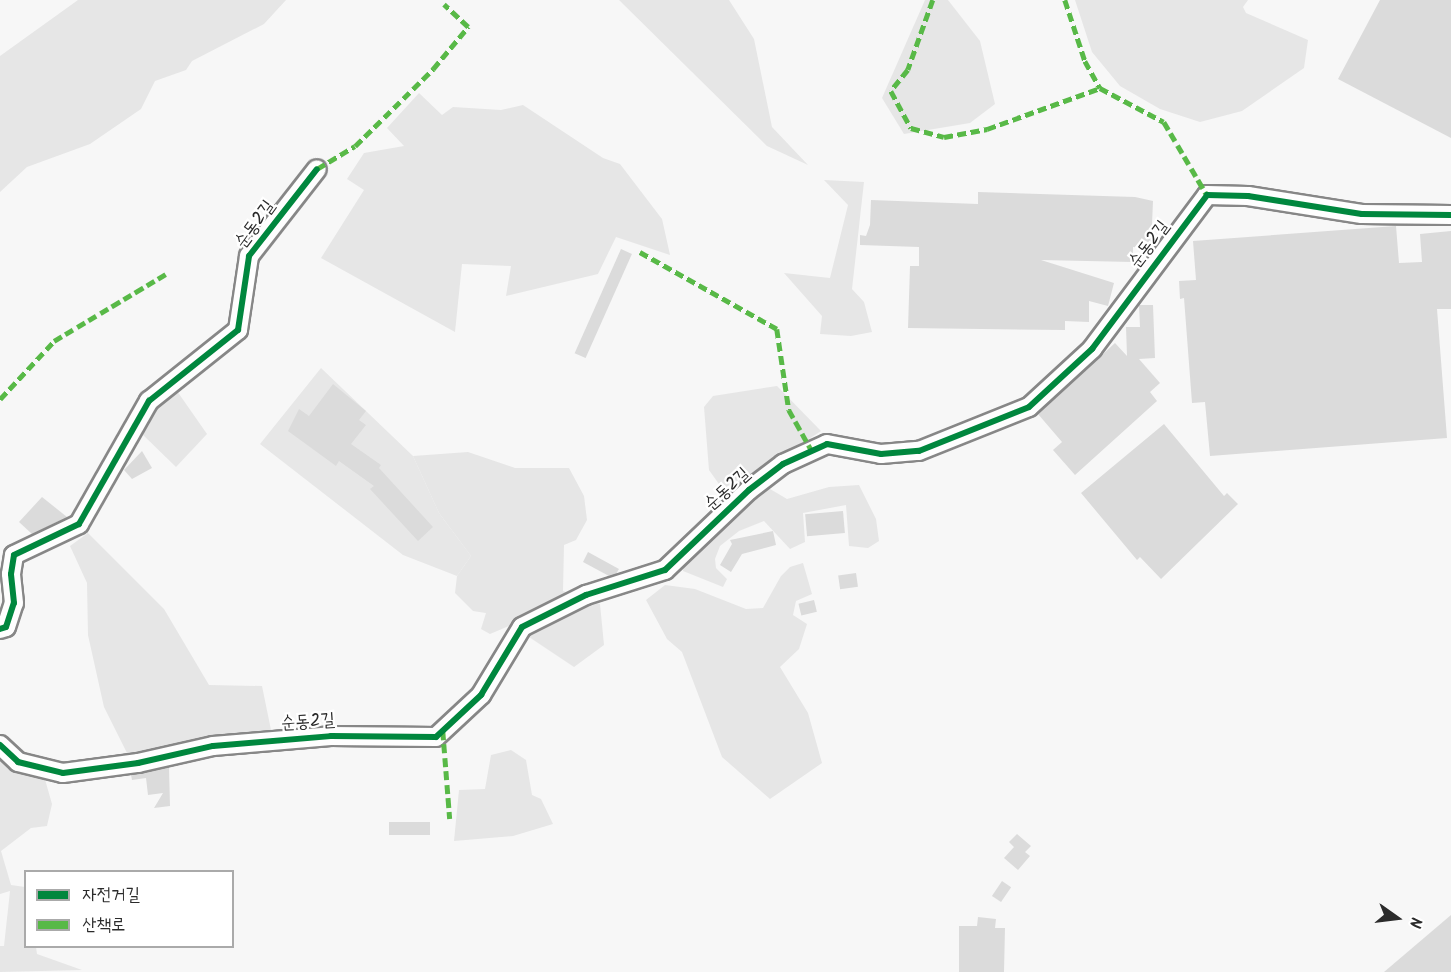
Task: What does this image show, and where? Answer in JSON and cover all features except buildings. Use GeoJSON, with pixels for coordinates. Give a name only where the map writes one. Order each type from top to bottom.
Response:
{"type":"FeatureCollection","features":[{"type":"Feature","properties":{"kind":"street","name":"순동2길"},"geometry":{"type":"LineString","coordinates":[[0,629],[6,627],[14,603],[11,574],[14,555],[80,524],[149,401],[238,330],[249,256],[317,169]]}},
{"type":"Feature","properties":{"kind":"street","name":"순동2길"},"geometry":{"type":"LineString","coordinates":[[0,745],[18,762],[63,773],[138,763],[213,746],[331,736],[436,737],[481,695],[522,627],[586,595],[665,570],[749,490],[783,464],[827,444],[881,454],[919,451],[1029,407],[1092,349],[1207,195],[1248,196],[1362,214],[1451,215]]}},
{"type":"Feature","properties":{"kind":"shaded area"},"geometry":{"type":"Polygon","coordinates":[[[78,0],[286,0],[264,24],[192,61],[186,70],[155,81],[141,109],[90,144],[27,167],[0,192],[0,56],[78,0]]]}},
{"type":"Feature","properties":{"kind":"shaded area"},"geometry":{"type":"Polygon","coordinates":[[[619,0],[729,0],[754,39],[772,127],[808,165],[767,146],[619,0]]]}},
{"type":"Feature","properties":{"kind":"shaded area"},"geometry":{"type":"Polygon","coordinates":[[[925,0],[948,0],[980,41],[995,104],[970,123],[904,134],[882,98],[925,0]]]}},
{"type":"Feature","properties":{"kind":"shaded area"},"geometry":{"type":"Polygon","coordinates":[[[1075,0],[1248,0],[1243,7],[1246,13],[1308,40],[1304,68],[1242,111],[1200,122],[1160,109],[1120,86],[1092,52],[1075,0]]]}},
{"type":"Feature","properties":{"kind":"shaded area"},"geometry":{"type":"Polygon","coordinates":[[[419,93],[442,115],[453,107],[501,110],[523,105],[603,158],[620,164],[662,219],[670,255],[616,237],[598,274],[506,296],[511,266],[462,264],[455,332],[321,258],[364,190],[347,179],[364,153],[404,146],[387,128],[419,93]]]}},
{"type":"Feature","properties":{"kind":"shaded area"},"geometry":{"type":"Polygon","coordinates":[[[824,180],[864,182],[852,289],[864,302],[872,332],[851,336],[820,334],[822,316],[784,273],[830,278],[848,205],[824,180]]]}},
{"type":"Feature","properties":{"kind":"shaded area"},"geometry":{"type":"Polygon","coordinates":[[[321,368],[413,456],[439,513],[471,556],[457,576],[403,555],[260,444],[321,368]]]}},
{"type":"Feature","properties":{"kind":"shaded area"},"geometry":{"type":"Polygon","coordinates":[[[777,386],[821,431],[726,494],[709,470],[704,407],[713,396],[777,386]]]}},
{"type":"Feature","properties":{"kind":"shaded area"},"geometry":{"type":"Polygon","coordinates":[[[177,391],[207,434],[176,467],[140,432],[151,411],[177,391]]]}},
{"type":"Feature","properties":{"kind":"shaded area"},"geometry":{"type":"Polygon","coordinates":[[[468,452],[515,468],[569,468],[584,496],[587,520],[576,540],[564,545],[563,591],[600,604],[604,645],[574,667],[511,625],[490,634],[481,629],[486,613],[473,611],[455,593],[457,576],[471,556],[439,513],[413,456],[468,452]]]}},
{"type":"Feature","properties":{"kind":"shaded area"},"geometry":{"type":"Polygon","coordinates":[[[859,485],[876,519],[879,541],[868,548],[849,546],[846,505],[803,513],[805,542],[790,549],[764,521],[739,531],[720,546],[715,559],[716,568],[727,579],[723,587],[683,571],[684,562],[765,486],[787,499],[829,487],[859,485]]]}},
{"type":"Feature","properties":{"kind":"shaded area"},"geometry":{"type":"Polygon","coordinates":[[[88,533],[164,609],[209,685],[262,686],[271,730],[128,755],[104,707],[88,635],[87,583],[70,546],[88,533]]]}},
{"type":"Feature","properties":{"kind":"shaded area"},"geometry":{"type":"Polygon","coordinates":[[[803,563],[812,594],[796,601],[793,615],[807,624],[799,649],[780,667],[808,713],[822,763],[770,799],[722,757],[682,652],[667,639],[646,600],[665,585],[695,589],[746,609],[763,608],[781,576],[790,567],[803,563]]]}},
{"type":"Feature","properties":{"kind":"shaded area"},"geometry":{"type":"Polygon","coordinates":[[[511,750],[526,760],[532,795],[541,799],[553,824],[513,836],[454,841],[459,790],[485,789],[491,755],[511,750]]]}},
{"type":"Feature","properties":{"kind":"shaded area"},"geometry":{"type":"Polygon","coordinates":[[[0,759],[44,776],[52,804],[47,826],[31,828],[1,851],[11,885],[24,887],[24,948],[36,948],[37,954],[82,970],[0,972],[0,946],[4,946],[10,891],[0,894],[0,759]]]}},
{"type":"Feature","properties":{"kind":"marked path"},"geometry":{"type":"LineString","coordinates":[[933,0],[908,70],[891,91],[911,128],[944,137],[987,129],[1100,88]]}},
{"type":"Feature","properties":{"kind":"marked path"},"geometry":{"type":"LineString","coordinates":[[1065,0],[1085,61],[1100,88],[1164,122],[1207,195]]}},
{"type":"Feature","properties":{"kind":"marked path"},"geometry":{"type":"LineString","coordinates":[[317,169],[355,146],[433,69],[468,27],[444,5]]}},
{"type":"Feature","properties":{"kind":"marked path"},"geometry":{"type":"LineString","coordinates":[[640,252],[777,329],[789,410],[812,451]]}},
{"type":"Feature","properties":{"kind":"marked path"},"geometry":{"type":"LineString","coordinates":[[0,399],[54,341],[166,274]]}},
{"type":"Feature","properties":{"kind":"marked path"},"geometry":{"type":"LineString","coordinates":[[443,731],[450,819]]}},
{"type":"Feature","properties":{"kind":"cycle path"},"geometry":{"type":"LineString","coordinates":[[0,629],[6,627],[14,603],[11,574],[14,555],[79,524],[149,401],[238,330],[249,256],[317,169]]}},
{"type":"Feature","properties":{"kind":"cycle path"},"geometry":{"type":"LineString","coordinates":[[0,745],[18,762],[63,773],[138,763],[213,746],[331,736],[436,737],[481,695],[522,627],[586,595],[665,570],[749,490],[783,464],[827,444],[881,454],[919,451],[1029,407],[1092,349],[1207,195],[1248,196],[1362,214],[1451,215]]}}]}
